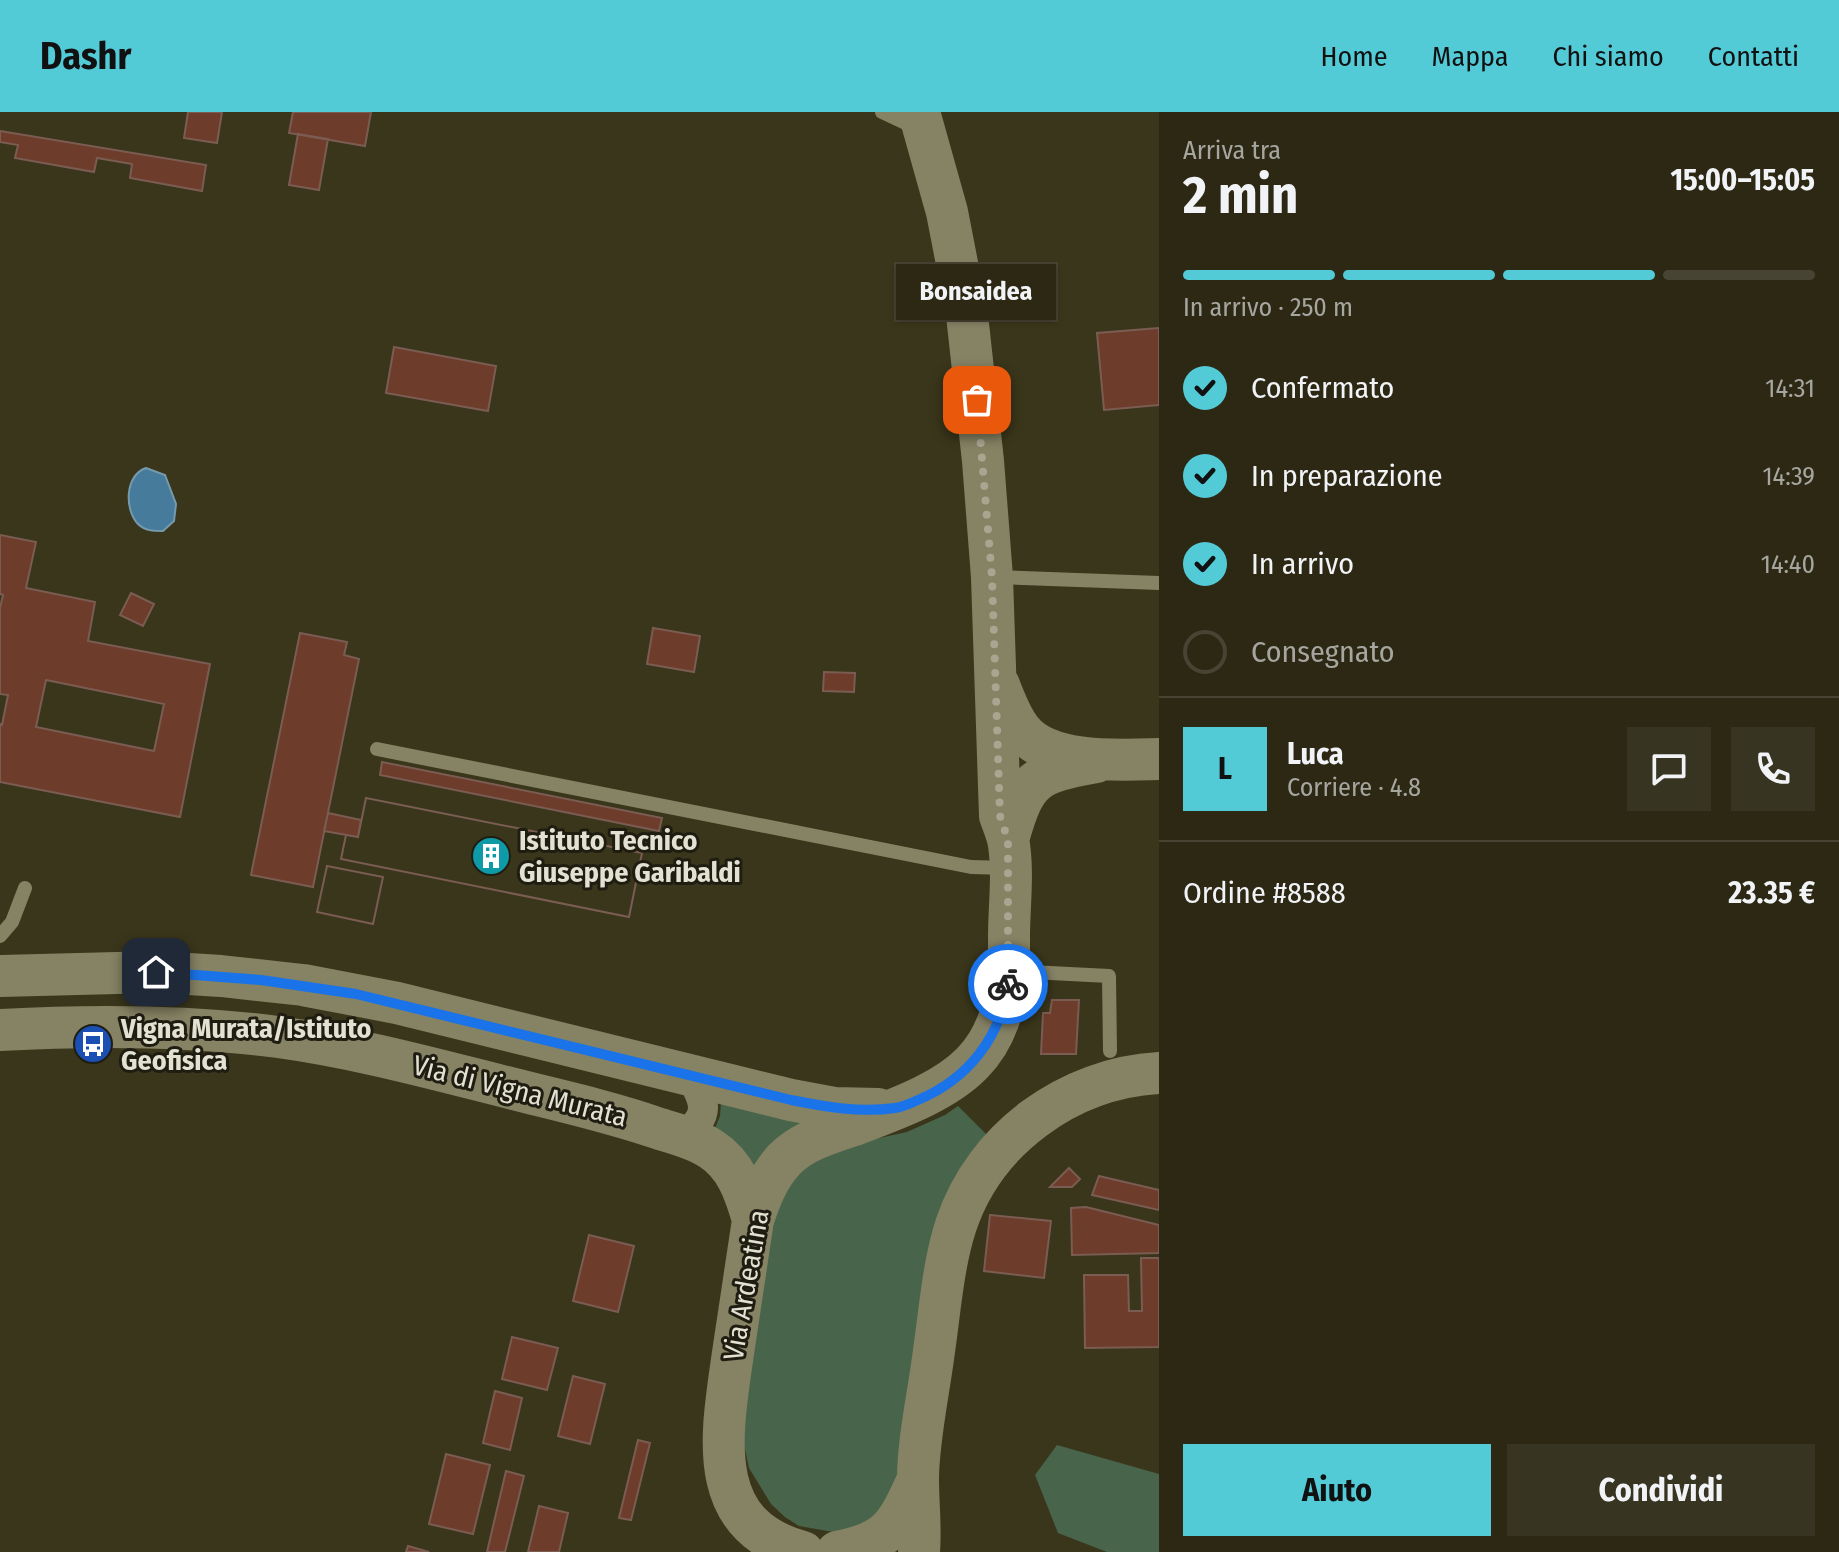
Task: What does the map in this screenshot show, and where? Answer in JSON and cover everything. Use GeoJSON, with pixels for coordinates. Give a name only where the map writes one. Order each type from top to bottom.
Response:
{"type":"FeatureCollection","features":[{"type":"Feature","properties":{"kind":"main road","name":"Via Ardeatina"},"geometry":{"type":"LineString","coordinates":[[803,1552],[778,1544],[753,1527],[736,1503],[724,1472],[723,1425],[753,1220],[770,1177],[793,1152],[814,1140],[899,1108],[947,1084],[983,1051],[1002,1013],[1010,971],[1009,854],[1000,816],[992,577],[981,446],[967,315],[955,249],[922,123]]}},
{"type":"Feature","properties":{"kind":"main road"},"geometry":{"type":"LineString","coordinates":[[997,680],[1011,714],[1028,738],[1062,753],[1109,760]]}},
{"type":"Feature","properties":{"kind":"main road"},"geometry":{"type":"LineString","coordinates":[[1009,854],[1017,806],[1035,781],[1054,770],[1109,760],[1159,759]]}},
{"type":"Feature","properties":{"kind":"main road","name":"Via di Vigna Murata"},"geometry":{"type":"LineString","coordinates":[[0,976],[156,972],[240,977],[303,985],[397,1003],[834,1108],[899,1108]]}},
{"type":"Feature","properties":{"kind":"main road","name":"Via di Vigna Murata"},"geometry":{"type":"LineString","coordinates":[[0,1030],[134,1025],[299,1040],[371,1053],[607,1111],[693,1140]]}},
{"type":"Feature","properties":{"kind":"main road"},"geometry":{"type":"LineString","coordinates":[[919,1552],[921,1514],[918,1478],[948,1255],[966,1201],[981,1175],[1032,1119],[1091,1087],[1159,1073]]}},
{"type":"Feature","properties":{"kind":"main road"},"geometry":{"type":"LineString","coordinates":[[693,1140],[723,1158],[737,1176],[753,1220]]}},
{"type":"Feature","properties":{"kind":"main road"},"geometry":{"type":"LineString","coordinates":[[837,1552],[862,1547],[884,1537],[897,1524],[918,1478]]}},
{"type":"Feature","properties":{"kind":"street"},"geometry":{"type":"LineString","coordinates":[[690,1075],[703,1101],[701,1120],[693,1140]]}},
{"type":"Feature","properties":{"kind":"lane"},"geometry":{"type":"LineString","coordinates":[[882,112],[922,123]]}},
{"type":"Feature","properties":{"kind":"lane"},"geometry":{"type":"LineString","coordinates":[[992,577],[1159,583]]}},
{"type":"Feature","properties":{"kind":"lane"},"geometry":{"type":"LineString","coordinates":[[377,749],[971,867],[1009,854]]}},
{"type":"Feature","properties":{"kind":"lane"},"geometry":{"type":"LineString","coordinates":[[0,936],[12,922],[25,888]]}},
{"type":"Feature","properties":{"kind":"lane"},"geometry":{"type":"LineString","coordinates":[[1010,971],[1109,976],[1110,1051]]}},
{"type":"Feature","properties":{"kind":"green space"},"geometry":{"type":"Polygon","coordinates":[[[721,1102],[822,1126],[759,1176],[714,1131],[721,1102]]]}},
{"type":"Feature","properties":{"kind":"green space"},"geometry":{"type":"Polygon","coordinates":[[[958,1106],[994,1142],[898,1479],[885,1510],[861,1526],[833,1532],[799,1526],[771,1504],[749,1468],[741,1430],[769,1217],[792,1175],[847,1145],[907,1132],[958,1106]]]}},
{"type":"Feature","properties":{"kind":"green space"},"geometry":{"type":"Polygon","coordinates":[[[1057,1445],[1159,1474],[1159,1552],[1107,1552],[1058,1533],[1035,1475],[1057,1445]]]}},
{"type":"Feature","properties":{"kind":"water"},"geometry":{"type":"Polygon","coordinates":[[[146,468],[165,475],[176,504],[174,521],[163,531],[141,526],[130,510],[131,485],[139,472],[146,468]]]}},
{"type":"Feature","properties":{"kind":"building"},"geometry":{"type":"Polygon","coordinates":[[[188,112],[222,112],[217,143],[184,138],[188,112]]]}},
{"type":"Feature","properties":{"kind":"building"},"geometry":{"type":"Polygon","coordinates":[[[293,112],[371,112],[365,146],[289,133],[293,112]]]}},
{"type":"Feature","properties":{"kind":"building"},"geometry":{"type":"Polygon","coordinates":[[[0,131],[206,165],[202,191],[130,178],[132,164],[97,158],[94,172],[15,158],[18,145],[0,142],[0,131]]]}},
{"type":"Feature","properties":{"kind":"building"},"geometry":{"type":"Polygon","coordinates":[[[298,134],[328,139],[319,190],[289,185],[298,134]]]}},
{"type":"Feature","properties":{"kind":"building"},"geometry":{"type":"Polygon","coordinates":[[[1159,328],[1159,405],[1104,410],[1097,333],[1159,328]]]}},
{"type":"Feature","properties":{"kind":"building"},"geometry":{"type":"Polygon","coordinates":[[[394,347],[496,366],[488,411],[386,393],[394,347]]]}},
{"type":"Feature","properties":{"kind":"building"},"geometry":{"type":"Polygon","coordinates":[[[0,535],[36,542],[26,588],[95,602],[88,641],[210,664],[180,817],[0,782],[0,724],[8,695],[0,694],[0,608],[3,595],[0,594],[0,535]],[[46,680],[36,727],[154,751],[164,704],[46,680]]]}},
{"type":"Feature","properties":{"kind":"building"},"geometry":{"type":"Polygon","coordinates":[[[131,593],[154,604],[143,626],[120,615],[131,593]]]}},
{"type":"Feature","properties":{"kind":"building"},"geometry":{"type":"Polygon","coordinates":[[[653,628],[700,636],[694,672],[647,664],[653,628]]]}},
{"type":"Feature","properties":{"kind":"building"},"geometry":{"type":"Polygon","coordinates":[[[300,633],[347,642],[344,655],[359,659],[313,887],[251,875],[300,633]]]}},
{"type":"Feature","properties":{"kind":"building"},"geometry":{"type":"Polygon","coordinates":[[[824,672],[855,673],[854,692],[823,691],[824,672]]]}},
{"type":"Feature","properties":{"kind":"building"},"geometry":{"type":"Polygon","coordinates":[[[382,762],[662,818],[659,831],[380,775],[382,762]]]}},
{"type":"Feature","properties":{"kind":"building","name":"Istituto Tecnico Giuseppe Garibaldi"},"geometry":{"type":"Polygon","coordinates":[[[366,798],[642,853],[629,917],[341,859],[346,835],[358,837],[366,798]]]}},
{"type":"Feature","properties":{"kind":"building","name":"Istituto Tecnico Giuseppe Garibaldi"},"geometry":{"type":"Polygon","coordinates":[[[366,798],[642,853],[629,917],[341,859],[346,835],[358,837],[366,798]]]}},
{"type":"Feature","properties":{"kind":"building"},"geometry":{"type":"Polygon","coordinates":[[[328,813],[361,820],[358,837],[324,831],[328,813]]]}},
{"type":"Feature","properties":{"kind":"building"},"geometry":{"type":"Polygon","coordinates":[[[327,866],[383,877],[373,924],[317,912],[327,866]]]}},
{"type":"Feature","properties":{"kind":"building"},"geometry":{"type":"Polygon","coordinates":[[[327,866],[383,877],[373,924],[317,912],[327,866]]]}},
{"type":"Feature","properties":{"kind":"building"},"geometry":{"type":"Polygon","coordinates":[[[1052,1000],[1079,1000],[1076,1054],[1041,1054],[1043,1013],[1050,1013],[1052,1000]]]}},
{"type":"Feature","properties":{"kind":"building"},"geometry":{"type":"Polygon","coordinates":[[[1069,1168],[1080,1179],[1072,1187],[1050,1187],[1069,1168]]]}},
{"type":"Feature","properties":{"kind":"building"},"geometry":{"type":"Polygon","coordinates":[[[1099,1176],[1159,1190],[1159,1210],[1092,1195],[1099,1176]]]}},
{"type":"Feature","properties":{"kind":"building"},"geometry":{"type":"Polygon","coordinates":[[[1086,1207],[1159,1225],[1159,1253],[1072,1255],[1071,1208],[1086,1207]]]}},
{"type":"Feature","properties":{"kind":"building"},"geometry":{"type":"Polygon","coordinates":[[[990,1215],[1051,1221],[1044,1278],[984,1271],[990,1215]]]}},
{"type":"Feature","properties":{"kind":"building"},"geometry":{"type":"Polygon","coordinates":[[[589,1235],[634,1246],[618,1312],[573,1301],[589,1235]]]}},
{"type":"Feature","properties":{"kind":"building"},"geometry":{"type":"Polygon","coordinates":[[[1141,1258],[1159,1258],[1159,1347],[1085,1348],[1084,1275],[1128,1275],[1129,1311],[1142,1311],[1141,1258]]]}},
{"type":"Feature","properties":{"kind":"building"},"geometry":{"type":"Polygon","coordinates":[[[512,1337],[558,1348],[547,1390],[502,1379],[512,1337]]]}},
{"type":"Feature","properties":{"kind":"building"},"geometry":{"type":"Polygon","coordinates":[[[573,1376],[605,1384],[590,1444],[558,1436],[573,1376]]]}},
{"type":"Feature","properties":{"kind":"building"},"geometry":{"type":"Polygon","coordinates":[[[495,1391],[522,1398],[510,1450],[483,1443],[495,1391]]]}},
{"type":"Feature","properties":{"kind":"building"},"geometry":{"type":"Polygon","coordinates":[[[638,1440],[650,1443],[631,1520],[619,1518],[638,1440]]]}},
{"type":"Feature","properties":{"kind":"building"},"geometry":{"type":"Polygon","coordinates":[[[446,1454],[490,1465],[473,1534],[429,1524],[446,1454]]]}},
{"type":"Feature","properties":{"kind":"building"},"geometry":{"type":"Polygon","coordinates":[[[506,1471],[524,1476],[505,1552],[487,1552],[506,1471]]]}},
{"type":"Feature","properties":{"kind":"building"},"geometry":{"type":"Polygon","coordinates":[[[539,1506],[568,1513],[559,1552],[528,1552],[539,1506]]]}},
{"type":"Feature","properties":{"kind":"building"},"geometry":{"type":"Polygon","coordinates":[[[408,1546],[429,1552],[406,1552],[408,1546]]]}},
{"type":"Feature","properties":{"kind":"way so far"},"geometry":{"type":"LineString","coordinates":[[977,400],[992,577],[1000,816],[1008,840],[1008,984]]}},
{"type":"Feature","properties":{"kind":"place","name":"Bonsaidea"},"geometry":{"type":"Point","coordinates":[977,400]}},
{"type":"Feature","properties":{"kind":"place","name":"Istituto Tecnico Giuseppe Garibaldi"},"geometry":{"type":"Point","coordinates":[491,856]}},
{"type":"Feature","properties":{"kind":"place","name":"Vigna Murata/Istituto Geofisica"},"geometry":{"type":"Point","coordinates":[93,1044]}},
{"type":"Feature","properties":{"kind":"route"},"geometry":{"type":"LineString","coordinates":[[156,972],[261,980],[356,994],[791,1100],[850,1110],[899,1108],[937,1091],[958,1076],[983,1051],[1002,1013],[1008,984]]}}]}
